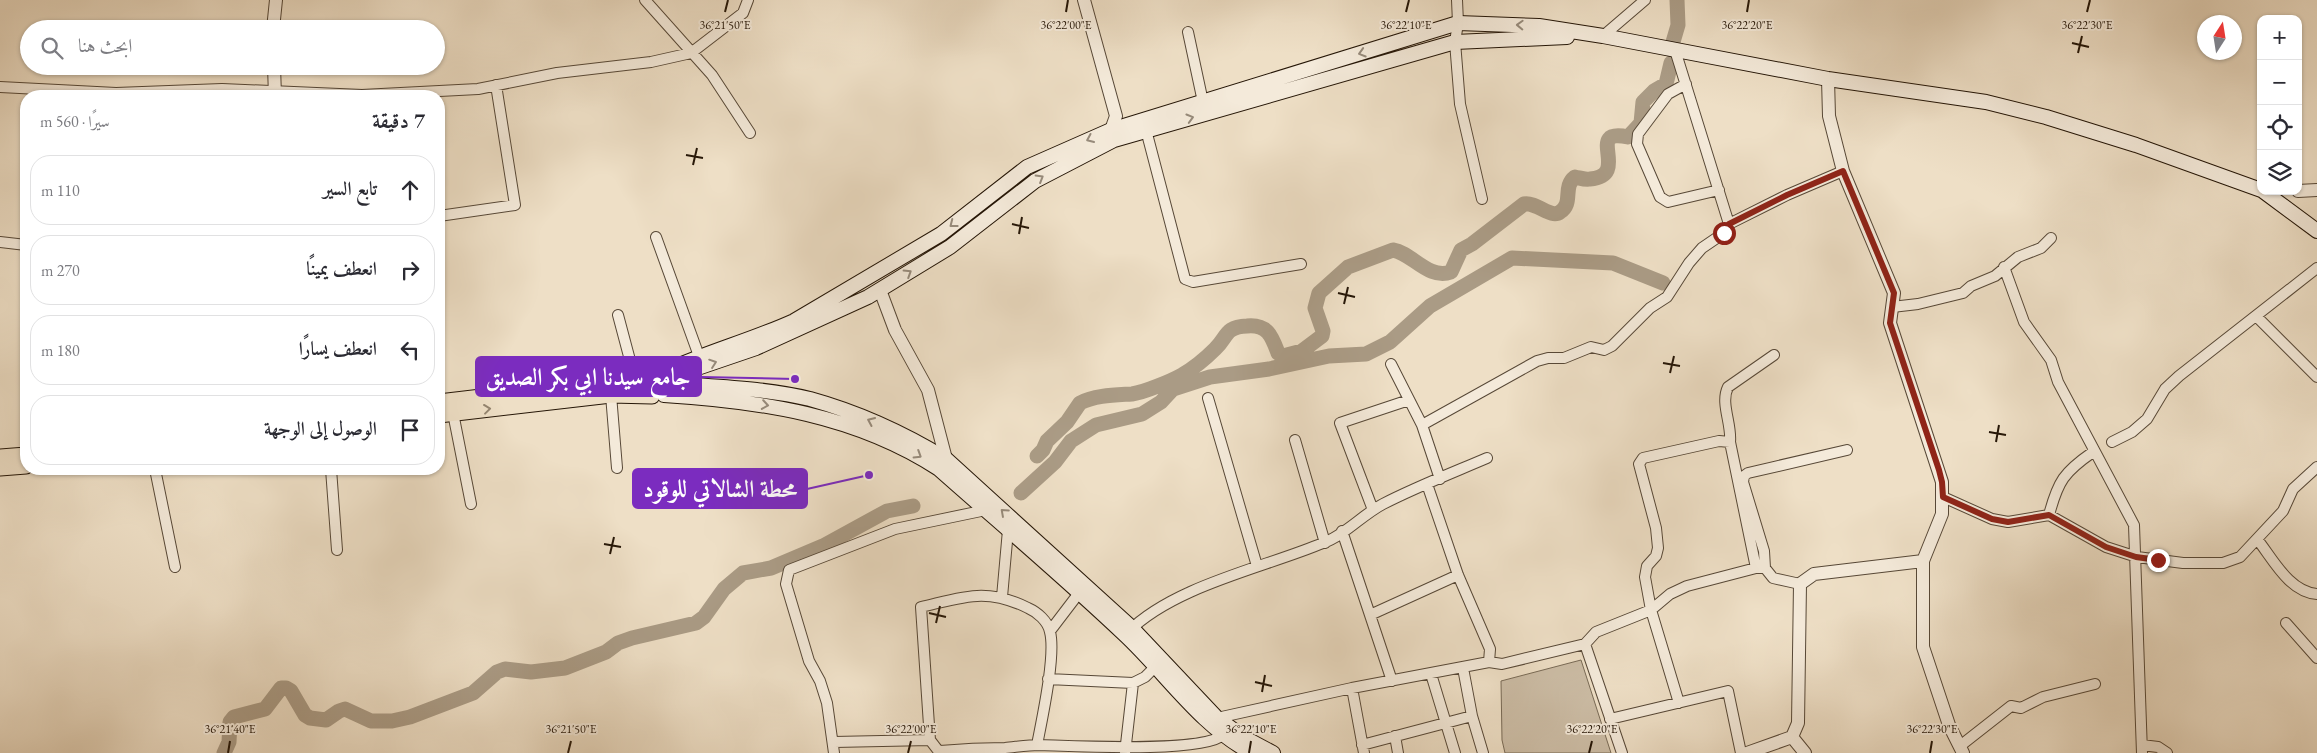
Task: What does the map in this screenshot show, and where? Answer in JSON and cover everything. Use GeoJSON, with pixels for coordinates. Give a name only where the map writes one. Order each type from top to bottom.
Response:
{"type":"FeatureCollection","features":[{"type":"Feature","properties":{"kind":"main road"},"geometry":{"type":"LineString","coordinates":[[1128,131],[1203,102],[1458,23],[1539,26],[1603,36],[1828,80],[1986,102],[2046,117],[2203,168],[2257,189]]}},
{"type":"Feature","properties":{"kind":"main road"},"geometry":{"type":"LineString","coordinates":[[657,383],[699,356],[762,335],[794,321],[941,234],[1027,167],[1114,129],[1128,131],[1146,130],[1455,42],[1603,36]]}},
{"type":"Feature","properties":{"kind":"main road"},"geometry":{"type":"LineString","coordinates":[[446,414],[611,395],[657,383],[791,334],[880,290],[950,247],[1035,181],[1114,129]]}},
{"type":"Feature","properties":{"kind":"main road"},"geometry":{"type":"LineString","coordinates":[[2268,195],[2317,231]]}},
{"type":"Feature","properties":{"kind":"main road"},"geometry":{"type":"LineString","coordinates":[[657,383],[792,409],[845,423],[912,451],[939,468],[1079,593],[1129,632],[1155,666],[1215,722],[1274,753]]}},
{"type":"Feature","properties":{"kind":"main road"},"geometry":{"type":"LineString","coordinates":[[445,401],[657,383],[777,393],[810,399],[850,412],[910,438],[946,459],[1129,632],[1215,722],[1223,735],[1252,753]]}},
{"type":"Feature","properties":{"kind":"main road"},"geometry":{"type":"LineString","coordinates":[[0,457],[20,455]]}},
{"type":"Feature","properties":{"kind":"main road"},"geometry":{"type":"LineString","coordinates":[[0,468],[20,466]]}},
{"type":"Feature","properties":{"kind":"street"},"geometry":{"type":"LineString","coordinates":[[274,20],[276,0]]}},
{"type":"Feature","properties":{"kind":"street"},"geometry":{"type":"LineString","coordinates":[[645,0],[690,53],[712,75],[750,134]]}},
{"type":"Feature","properties":{"kind":"street"},"geometry":{"type":"LineString","coordinates":[[445,91],[478,89],[557,73],[651,62],[690,53],[743,12],[748,0]]}},
{"type":"Feature","properties":{"kind":"street"},"geometry":{"type":"LineString","coordinates":[[1084,0],[1114,129]]}},
{"type":"Feature","properties":{"kind":"street"},"geometry":{"type":"LineString","coordinates":[[1457,0],[1458,23],[1455,42],[1460,104],[1482,198]]}},
{"type":"Feature","properties":{"kind":"street"},"geometry":{"type":"LineString","coordinates":[[1603,36],[1645,0]]}},
{"type":"Feature","properties":{"kind":"street"},"geometry":{"type":"LineString","coordinates":[[1188,32],[1203,102]]}},
{"type":"Feature","properties":{"kind":"street"},"geometry":{"type":"LineString","coordinates":[[1676,50],[1729,224]]}},
{"type":"Feature","properties":{"kind":"street"},"geometry":{"type":"LineString","coordinates":[[274,75],[274,90]]}},
{"type":"Feature","properties":{"kind":"street"},"geometry":{"type":"LineString","coordinates":[[1828,80],[1829,116],[1843,171],[1894,293],[1890,323],[1940,476],[1943,497],[1942,514],[1923,561],[1923,647],[1949,725],[1961,750],[2011,706],[2021,708],[2043,696],[2095,684]]}},
{"type":"Feature","properties":{"kind":"street"},"geometry":{"type":"LineString","coordinates":[[1686,84],[1668,94],[1638,134],[1637,144],[1660,197],[1668,202],[1719,190]]}},
{"type":"Feature","properties":{"kind":"street"},"geometry":{"type":"LineString","coordinates":[[445,215],[515,205],[496,85]]}},
{"type":"Feature","properties":{"kind":"street"},"geometry":{"type":"LineString","coordinates":[[0,87],[44,90]]}},
{"type":"Feature","properties":{"kind":"street"},"geometry":{"type":"LineString","coordinates":[[204,90],[232,90]]}},
{"type":"Feature","properties":{"kind":"street"},"geometry":{"type":"LineString","coordinates":[[1146,130],[1185,279],[1193,282],[1301,264]]}},
{"type":"Feature","properties":{"kind":"street"},"geometry":{"type":"LineString","coordinates":[[1422,425],[1537,361],[1548,358],[1564,358],[1590,347],[1604,350],[1612,346],[1650,308],[1667,297],[1689,263],[1702,248],[1724,233],[1729,224],[1787,195],[1843,171]]}},
{"type":"Feature","properties":{"kind":"street"},"geometry":{"type":"LineString","coordinates":[[2302,190],[2317,190]]}},
{"type":"Feature","properties":{"kind":"street"},"geometry":{"type":"LineString","coordinates":[[656,237],[699,356]]}},
{"type":"Feature","properties":{"kind":"street"},"geometry":{"type":"LineString","coordinates":[[1892,307],[1918,304],[1963,293],[1971,286],[1995,276],[2018,257],[2041,248],[2052,238]]}},
{"type":"Feature","properties":{"kind":"street"},"geometry":{"type":"LineString","coordinates":[[0,242],[20,244]]}},
{"type":"Feature","properties":{"kind":"street"},"geometry":{"type":"LineString","coordinates":[[2004,267],[2024,322],[2052,360],[2058,382],[2093,452],[2134,525],[2142,749],[2158,747],[2166,753]]}},
{"type":"Feature","properties":{"kind":"street"},"geometry":{"type":"LineString","coordinates":[[2112,442],[2132,432],[2147,419],[2165,389],[2317,268]]}},
{"type":"Feature","properties":{"kind":"street"},"geometry":{"type":"LineString","coordinates":[[880,290],[895,330],[928,390],[946,459]]}},
{"type":"Feature","properties":{"kind":"street"},"geometry":{"type":"LineString","coordinates":[[618,315],[657,383]]}},
{"type":"Feature","properties":{"kind":"street"},"geometry":{"type":"LineString","coordinates":[[2256,316],[2317,377]]}},
{"type":"Feature","properties":{"kind":"street"},"geometry":{"type":"LineString","coordinates":[[1774,355],[1728,387],[1725,394],[1731,433],[1730,442],[1760,568],[1773,578],[1800,584],[1814,574],[1923,561]]}},
{"type":"Feature","properties":{"kind":"street"},"geometry":{"type":"LineString","coordinates":[[1391,364],[1422,425],[1440,479]]}},
{"type":"Feature","properties":{"kind":"street"},"geometry":{"type":"LineString","coordinates":[[611,395],[617,468]]}},
{"type":"Feature","properties":{"kind":"street"},"geometry":{"type":"LineString","coordinates":[[1208,398],[1257,566]]}},
{"type":"Feature","properties":{"kind":"street"},"geometry":{"type":"LineString","coordinates":[[1373,510],[1340,423],[1409,400]]}},
{"type":"Feature","properties":{"kind":"street"},"geometry":{"type":"LineString","coordinates":[[446,414],[471,504]]}},
{"type":"Feature","properties":{"kind":"street"},"geometry":{"type":"LineString","coordinates":[[1294,440],[1325,542]]}},
{"type":"Feature","properties":{"kind":"street"},"geometry":{"type":"LineString","coordinates":[[1679,703],[1651,610],[1645,577],[1648,566],[1656,556],[1658,548],[1656,528],[1639,464],[1643,458],[1720,441],[1730,442]]}},
{"type":"Feature","properties":{"kind":"street"},"geometry":{"type":"LineString","coordinates":[[1760,568],[1764,551],[1743,482],[1744,476],[1748,473],[1847,450]]}},
{"type":"Feature","properties":{"kind":"street"},"geometry":{"type":"LineString","coordinates":[[2049,515],[2057,486],[2073,466],[2093,452]]}},
{"type":"Feature","properties":{"kind":"street"},"geometry":{"type":"LineString","coordinates":[[1129,632],[1175,600],[1257,566],[1325,542],[1373,510],[1487,458]]}},
{"type":"Feature","properties":{"kind":"street"},"geometry":{"type":"LineString","coordinates":[[1943,497],[1992,519],[2008,522],[2049,515],[2106,547],[2136,557],[2183,563],[2223,563],[2240,557],[2283,511],[2293,489],[2317,467]]}},
{"type":"Feature","properties":{"kind":"street"},"geometry":{"type":"LineString","coordinates":[[156,475],[175,567]]}},
{"type":"Feature","properties":{"kind":"street"},"geometry":{"type":"LineString","coordinates":[[331,475],[337,550]]}},
{"type":"Feature","properties":{"kind":"street"},"geometry":{"type":"LineString","coordinates":[[1428,484],[1458,575],[1490,649],[1489,662]]}},
{"type":"Feature","properties":{"kind":"street"},"geometry":{"type":"LineString","coordinates":[[834,753],[834,742],[827,703],[820,681],[806,652],[786,584],[788,570],[895,529],[986,510]]}},
{"type":"Feature","properties":{"kind":"street"},"geometry":{"type":"LineString","coordinates":[[1002,597],[1008,530]]}},
{"type":"Feature","properties":{"kind":"street"},"geometry":{"type":"LineString","coordinates":[[1342,531],[1392,681]]}},
{"type":"Feature","properties":{"kind":"street"},"geometry":{"type":"LineString","coordinates":[[2257,539],[2294,586],[2308,594],[2317,594]]}},
{"type":"Feature","properties":{"kind":"street"},"geometry":{"type":"LineString","coordinates":[[1215,722],[1352,688],[1489,662],[1502,664],[1585,644],[1596,632],[1651,610],[1670,594],[1687,586],[1760,568]]}},
{"type":"Feature","properties":{"kind":"street"},"geometry":{"type":"LineString","coordinates":[[1370,615],[1458,575]]}},
{"type":"Feature","properties":{"kind":"street"},"geometry":{"type":"LineString","coordinates":[[1747,753],[1792,738],[1798,723],[1800,584]]}},
{"type":"Feature","properties":{"kind":"street"},"geometry":{"type":"LineString","coordinates":[[1050,631],[1079,593]]}},
{"type":"Feature","properties":{"kind":"street"},"geometry":{"type":"LineString","coordinates":[[1038,745],[1052,642],[1047,624],[1032,610],[1002,597],[975,594],[921,607],[930,740],[940,752],[1038,745],[1125,752],[1190,751],[1219,741],[1223,735]]}},
{"type":"Feature","properties":{"kind":"street"},"geometry":{"type":"LineString","coordinates":[[2286,623],[2317,658]]}},
{"type":"Feature","properties":{"kind":"street"},"geometry":{"type":"LineString","coordinates":[[1585,644],[1622,753]]}},
{"type":"Feature","properties":{"kind":"street"},"geometry":{"type":"LineString","coordinates":[[1048,679],[1133,683],[1145,677],[1155,666]]}},
{"type":"Feature","properties":{"kind":"street"},"geometry":{"type":"LineString","coordinates":[[1463,668],[1472,716],[1483,753]]}},
{"type":"Feature","properties":{"kind":"street"},"geometry":{"type":"LineString","coordinates":[[1431,674],[1455,753]]}},
{"type":"Feature","properties":{"kind":"street"},"geometry":{"type":"LineString","coordinates":[[1125,752],[1133,683]]}},
{"type":"Feature","properties":{"kind":"street"},"geometry":{"type":"LineString","coordinates":[[1352,688],[1363,749],[1395,736],[1472,716]]}},
{"type":"Feature","properties":{"kind":"street"},"geometry":{"type":"LineString","coordinates":[[1610,719],[1728,691],[1741,753]]}},
{"type":"Feature","properties":{"kind":"street"},"geometry":{"type":"LineString","coordinates":[[1395,736],[1398,753]]}},
{"type":"Feature","properties":{"kind":"street"},"geometry":{"type":"LineString","coordinates":[[1792,738],[1805,753]]}},
{"type":"Feature","properties":{"kind":"street"},"geometry":{"type":"LineString","coordinates":[[834,742],[930,740]]}},
{"type":"Feature","properties":{"kind":"shaded area"},"geometry":{"type":"Polygon","coordinates":[[[1581,660],[1611,753],[1505,753],[1502,740],[1501,681],[1581,660]]]}},
{"type":"Feature","properties":{"kind":"waterway"},"geometry":{"type":"LineString","coordinates":[[1673,42],[1678,25],[1677,0]]}},
{"type":"Feature","properties":{"kind":"waterway"},"geometry":{"type":"LineString","coordinates":[[1037,456],[1043,450],[1047,441],[1067,422],[1080,403],[1099,397],[1137,393],[1177,377],[1204,359],[1219,345],[1227,333],[1234,328],[1254,326],[1264,329],[1271,337],[1278,353],[1283,356],[1302,351],[1322,336],[1323,331],[1315,308],[1319,293],[1348,267],[1393,250],[1435,272],[1451,272],[1461,250],[1472,244],[1524,204],[1534,205],[1556,214],[1560,212],[1566,204],[1569,185],[1575,177],[1590,179],[1602,176],[1607,170],[1609,162],[1607,145],[1609,139],[1615,136],[1628,137],[1641,123],[1643,102],[1654,91],[1666,84],[1671,63]]}},
{"type":"Feature","properties":{"kind":"waterway"},"geometry":{"type":"LineString","coordinates":[[1021,493],[1055,462],[1071,441],[1096,425],[1142,414],[1161,402],[1173,389],[1210,377],[1269,369],[1329,356],[1366,354],[1390,342],[1430,306],[1512,258],[1613,263],[1663,283]]}},
{"type":"Feature","properties":{"kind":"waterway"},"geometry":{"type":"LineString","coordinates":[[224,753],[229,742],[230,722],[234,717],[265,709],[281,688],[291,691],[305,715],[310,718],[326,720],[345,709],[371,721],[392,721],[410,717],[473,693],[497,672],[505,669],[531,672],[565,668],[606,652],[618,643],[632,638],[696,623],[704,617],[724,589],[743,573],[771,568],[823,546],[887,511],[913,506]]}},
{"type":"Feature","properties":{"kind":"place","name":"جامع سيدنا ابي بكر الصديق"},"geometry":{"type":"Point","coordinates":[795,379]}},
{"type":"Feature","properties":{"kind":"place","name":"محطة الشالاتي للوقود"},"geometry":{"type":"Point","coordinates":[869,475]}},
{"type":"Feature","properties":{"kind":"route"},"geometry":{"type":"LineString","coordinates":[[1724,233],[1729,224],[1787,195],[1843,171],[1894,293],[1890,323],[1939,470],[1943,497],[1992,519],[2008,522],[2040,515],[2049,515],[2058,518],[2079,534],[2106,547],[2136,557],[2158,560]]}}]}
